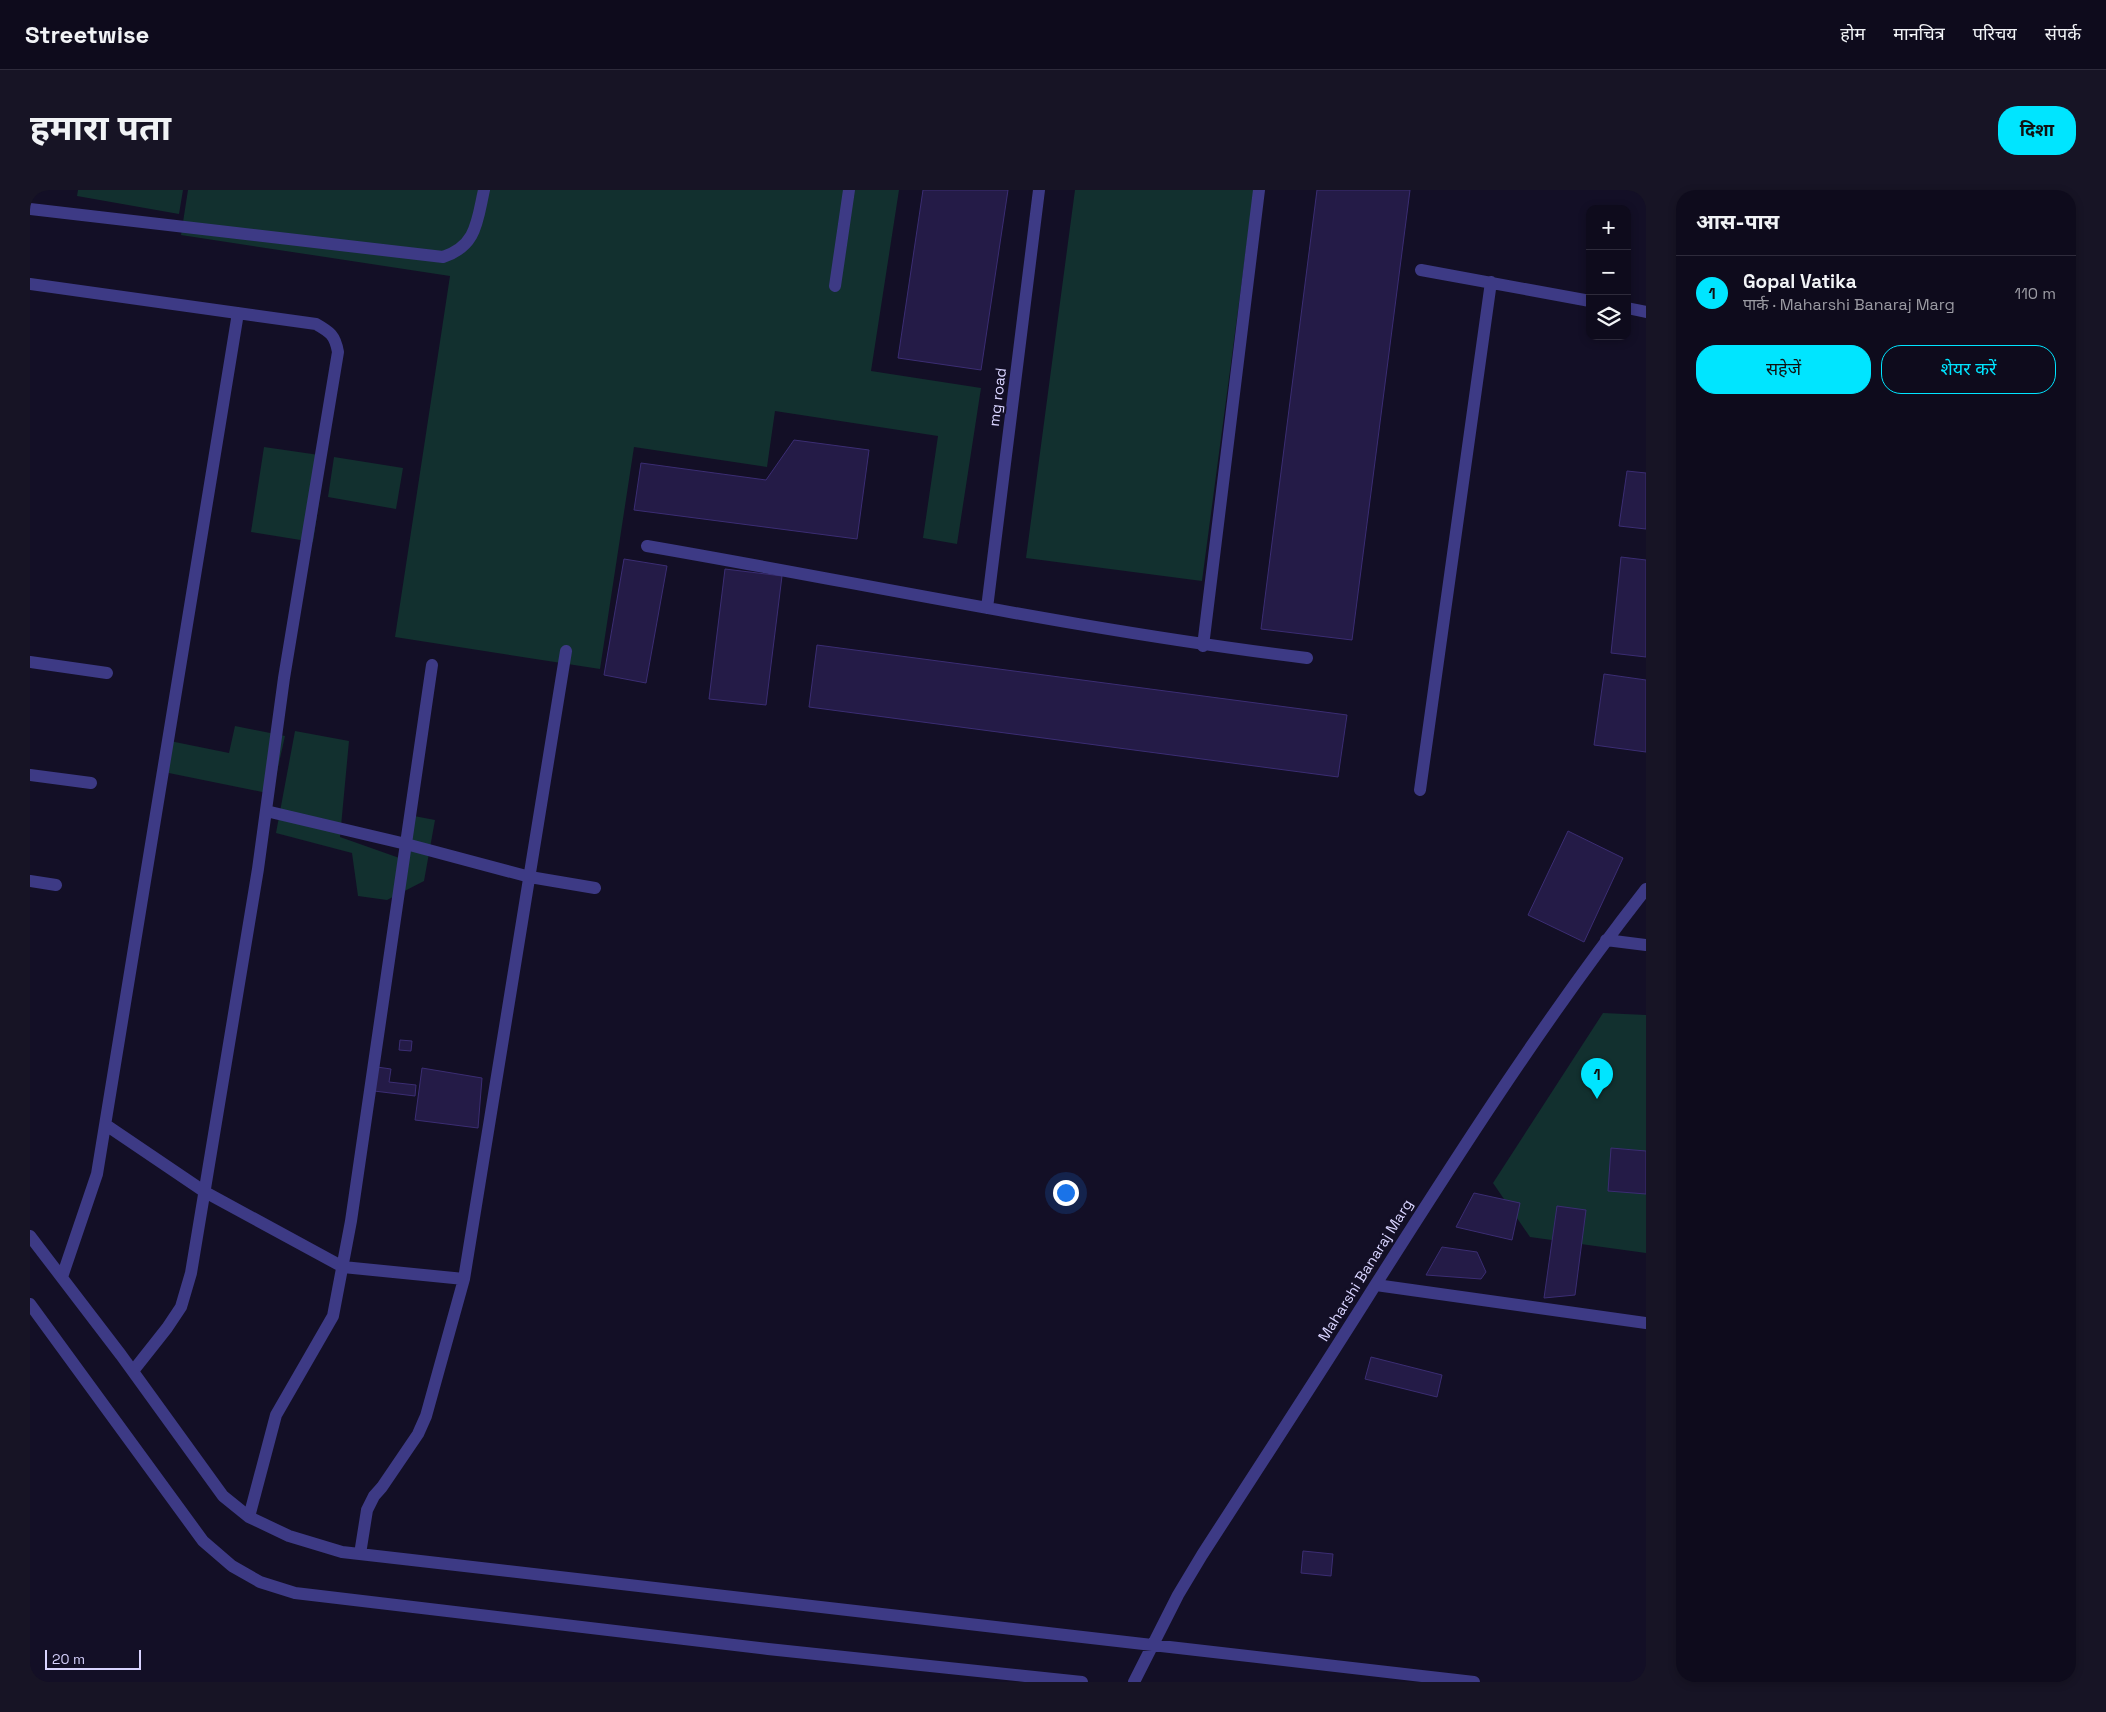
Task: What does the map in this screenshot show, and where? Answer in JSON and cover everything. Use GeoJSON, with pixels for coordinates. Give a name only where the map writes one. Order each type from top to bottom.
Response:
{"type":"FeatureCollection","features":[{"type":"Feature","properties":{"kind":"street"},"geometry":{"type":"LineString","coordinates":[[30,209],[443,257],[456,253],[469,242],[476,227],[484,190]]}},
{"type":"Feature","properties":{"kind":"street"},"geometry":{"type":"LineString","coordinates":[[835,286],[849,190]]}},
{"type":"Feature","properties":{"kind":"street","name":"mg road"},"geometry":{"type":"LineString","coordinates":[[987,608],[1039,190]]}},
{"type":"Feature","properties":{"kind":"street"},"geometry":{"type":"LineString","coordinates":[[1203,646],[1259,190]]}},
{"type":"Feature","properties":{"kind":"street"},"geometry":{"type":"LineString","coordinates":[[1421,270],[1586,300]]}},
{"type":"Feature","properties":{"kind":"street"},"geometry":{"type":"LineString","coordinates":[[1420,790],[1491,282]]}},
{"type":"Feature","properties":{"kind":"street"},"geometry":{"type":"LineString","coordinates":[[30,284],[316,324],[327,330],[336,340],[338,352],[284,678],[258,868],[191,1273],[180,1308],[167,1328],[133,1371]]}},
{"type":"Feature","properties":{"kind":"street"},"geometry":{"type":"LineString","coordinates":[[1631,309],[1646,312]]}},
{"type":"Feature","properties":{"kind":"street"},"geometry":{"type":"LineString","coordinates":[[62,1278],[98,1174],[238,313]]}},
{"type":"Feature","properties":{"kind":"street"},"geometry":{"type":"LineString","coordinates":[[647,546],[1203,646],[1307,658]]}},
{"type":"Feature","properties":{"kind":"street"},"geometry":{"type":"LineString","coordinates":[[360,1554],[367,1510],[418,1434],[426,1416],[464,1279],[566,651]]}},
{"type":"Feature","properties":{"kind":"street"},"geometry":{"type":"LineString","coordinates":[[30,662],[107,673]]}},
{"type":"Feature","properties":{"kind":"street"},"geometry":{"type":"LineString","coordinates":[[249,1517],[276,1415],[333,1316],[352,1221],[432,665]]}},
{"type":"Feature","properties":{"kind":"street"},"geometry":{"type":"LineString","coordinates":[[30,774],[91,783]]}},
{"type":"Feature","properties":{"kind":"street"},"geometry":{"type":"LineString","coordinates":[[266,811],[406,844],[530,877],[595,888]]}},
{"type":"Feature","properties":{"kind":"street"},"geometry":{"type":"LineString","coordinates":[[30,881],[56,885]]}},
{"type":"Feature","properties":{"kind":"street","name":"Maharshi Banaraj Marg"},"geometry":{"type":"LineString","coordinates":[[1134,1682],[1152,1645],[1202,1555],[1376,1285],[1443,1176],[1606,940],[1646,889]]}},
{"type":"Feature","properties":{"kind":"street"},"geometry":{"type":"LineString","coordinates":[[1606,940],[1646,946]]}},
{"type":"Feature","properties":{"kind":"street"},"geometry":{"type":"LineString","coordinates":[[106,1125],[205,1192],[343,1266],[464,1279]]}},
{"type":"Feature","properties":{"kind":"street"},"geometry":{"type":"LineString","coordinates":[[30,1236],[133,1371],[224,1496],[249,1517],[289,1536],[342,1552],[1474,1682]]}},
{"type":"Feature","properties":{"kind":"street"},"geometry":{"type":"LineString","coordinates":[[1376,1285],[1646,1323]]}},
{"type":"Feature","properties":{"kind":"street"},"geometry":{"type":"LineString","coordinates":[[30,1304],[203,1541],[232,1566],[260,1582],[295,1593],[778,1650],[1082,1682]]}},
{"type":"Feature","properties":{"kind":"green space"},"geometry":{"type":"Polygon","coordinates":[[[78,190],[183,190],[179,214],[77,196],[78,190]]]}},
{"type":"Feature","properties":{"kind":"green space"},"geometry":{"type":"Polygon","coordinates":[[[188,190],[899,190],[871,371],[981,388],[957,544],[923,538],[938,436],[775,411],[767,467],[634,447],[600,669],[395,637],[450,276],[181,235],[188,190]]]}},
{"type":"Feature","properties":{"kind":"green space"},"geometry":{"type":"Polygon","coordinates":[[[1075,190],[1254,190],[1202,581],[1026,558],[1075,190]]]}},
{"type":"Feature","properties":{"kind":"green space"},"geometry":{"type":"Polygon","coordinates":[[[264,447],[326,456],[313,542],[251,532],[264,447]]]}},
{"type":"Feature","properties":{"kind":"green space"},"geometry":{"type":"Polygon","coordinates":[[[334,457],[403,468],[396,509],[328,497],[334,457]]]}},
{"type":"Feature","properties":{"kind":"green space"},"geometry":{"type":"Polygon","coordinates":[[[235,726],[285,736],[272,794],[159,771],[165,740],[229,753],[235,726]]]}},
{"type":"Feature","properties":{"kind":"green space"},"geometry":{"type":"Polygon","coordinates":[[[295,731],[349,741],[340,837],[405,860],[414,816],[435,820],[424,881],[387,900],[358,896],[352,853],[276,833],[295,731]]]}},
{"type":"Feature","properties":{"kind":"green space"},"geometry":{"type":"Polygon","coordinates":[[[1603,1013],[1646,1015],[1646,1253],[1530,1237],[1493,1183],[1603,1013]]]}},
{"type":"Feature","properties":{"kind":"building"},"geometry":{"type":"Polygon","coordinates":[[[923,190],[1008,190],[981,370],[898,358],[923,190]]]}},
{"type":"Feature","properties":{"kind":"building"},"geometry":{"type":"Polygon","coordinates":[[[1317,190],[1410,190],[1352,640],[1261,629],[1317,190]]]}},
{"type":"Feature","properties":{"kind":"building"},"geometry":{"type":"Polygon","coordinates":[[[794,440],[869,450],[857,539],[634,510],[641,463],[766,480],[794,440]]]}},
{"type":"Feature","properties":{"kind":"building"},"geometry":{"type":"Polygon","coordinates":[[[1627,471],[1646,473],[1646,529],[1619,526],[1627,471]]]}},
{"type":"Feature","properties":{"kind":"building"},"geometry":{"type":"Polygon","coordinates":[[[1621,557],[1646,560],[1646,657],[1611,653],[1621,557]]]}},
{"type":"Feature","properties":{"kind":"building"},"geometry":{"type":"Polygon","coordinates":[[[624,559],[667,566],[646,683],[604,675],[624,559]]]}},
{"type":"Feature","properties":{"kind":"building"},"geometry":{"type":"Polygon","coordinates":[[[725,569],[782,576],[766,705],[709,699],[725,569]]]}},
{"type":"Feature","properties":{"kind":"building"},"geometry":{"type":"Polygon","coordinates":[[[817,645],[1347,715],[1338,777],[809,707],[817,645]]]}},
{"type":"Feature","properties":{"kind":"building"},"geometry":{"type":"Polygon","coordinates":[[[1604,674],[1646,680],[1646,752],[1594,745],[1604,674]]]}},
{"type":"Feature","properties":{"kind":"building"},"geometry":{"type":"Polygon","coordinates":[[[1568,831],[1623,858],[1584,942],[1528,915],[1568,831]]]}},
{"type":"Feature","properties":{"kind":"building"},"geometry":{"type":"Polygon","coordinates":[[[400,1040],[412,1041],[411,1051],[399,1050],[400,1040]]]}},
{"type":"Feature","properties":{"kind":"building"},"geometry":{"type":"Polygon","coordinates":[[[377,1067],[391,1069],[389,1082],[416,1085],[415,1096],[374,1091],[377,1067]]]}},
{"type":"Feature","properties":{"kind":"building"},"geometry":{"type":"Polygon","coordinates":[[[422,1068],[482,1078],[478,1128],[415,1120],[422,1068]]]}},
{"type":"Feature","properties":{"kind":"building"},"geometry":{"type":"Polygon","coordinates":[[[1611,1148],[1646,1151],[1646,1194],[1608,1191],[1611,1148]]]}},
{"type":"Feature","properties":{"kind":"building"},"geometry":{"type":"Polygon","coordinates":[[[1474,1193],[1520,1203],[1512,1240],[1456,1227],[1474,1193]]]}},
{"type":"Feature","properties":{"kind":"building"},"geometry":{"type":"Polygon","coordinates":[[[1557,1206],[1586,1210],[1575,1295],[1544,1298],[1557,1206]]]}},
{"type":"Feature","properties":{"kind":"building"},"geometry":{"type":"Polygon","coordinates":[[[1442,1247],[1477,1252],[1486,1272],[1481,1279],[1426,1275],[1442,1247]]]}},
{"type":"Feature","properties":{"kind":"building"},"geometry":{"type":"Polygon","coordinates":[[[1371,1357],[1442,1375],[1437,1397],[1365,1379],[1371,1357]]]}},
{"type":"Feature","properties":{"kind":"building"},"geometry":{"type":"Polygon","coordinates":[[[1303,1551],[1333,1554],[1331,1576],[1301,1573],[1303,1551]]]}},
{"type":"Feature","properties":{"kind":"place","name":"Gopal Vatika"},"geometry":{"type":"Point","coordinates":[1597,1099]}}]}
